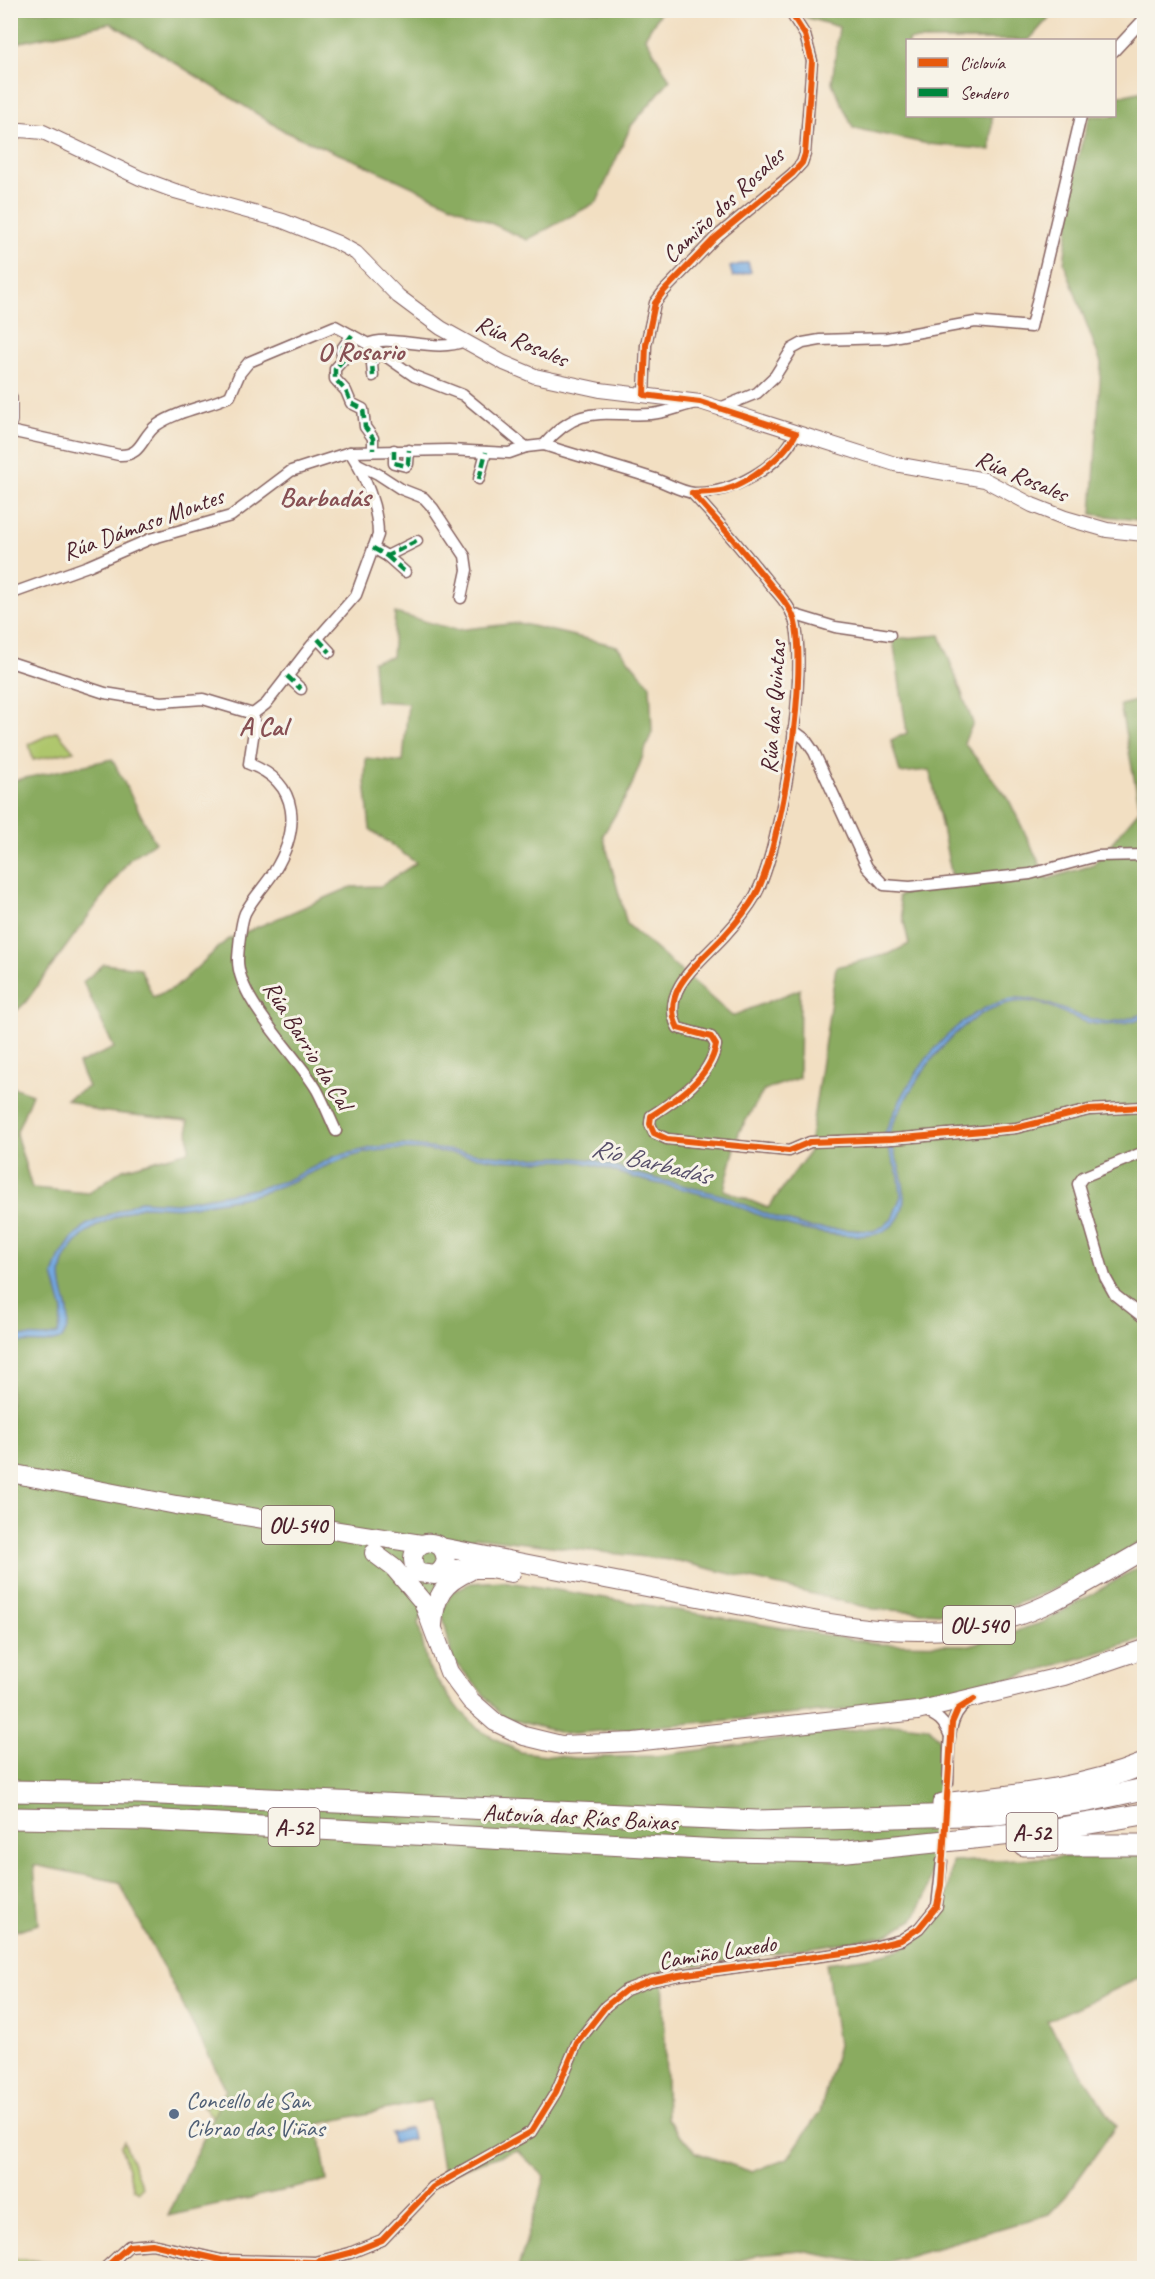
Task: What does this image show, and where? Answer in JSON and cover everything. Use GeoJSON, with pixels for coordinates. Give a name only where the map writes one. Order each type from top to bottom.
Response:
{"type":"FeatureCollection","features":[{"type":"Feature","properties":{"kind":"highway"},"geometry":{"type":"LineString","coordinates":[[632,1816],[921,1806],[1047,1791],[1127,1771],[1144,1764]]}},
{"type":"Feature","properties":{"kind":"highway","name":"Autovía das Rías Baixas"},"geometry":{"type":"LineString","coordinates":[[10,1791],[150,1794],[757,1821],[997,1814],[1088,1801],[1144,1789]]}},
{"type":"Feature","properties":{"kind":"highway","name":"Autovía das Rías Baixas"},"geometry":{"type":"LineString","coordinates":[[10,1818],[155,1820],[720,1850],[838,1852],[1042,1831],[1144,1814]]}},
{"type":"Feature","properties":{"kind":"highway"},"geometry":{"type":"LineString","coordinates":[[919,1845],[1144,1845]]}},
{"type":"Feature","properties":{"kind":"main road","name":"OU-540"},"geometry":{"type":"LineString","coordinates":[[10,1473],[176,1505],[421,1545]]}},
{"type":"Feature","properties":{"kind":"main road"},"geometry":{"type":"LineString","coordinates":[[176,1505],[247,1526],[355,1546],[414,1566],[424,1575],[440,1571],[474,1569],[500,1571],[737,1613],[798,1617]]}},
{"type":"Feature","properties":{"kind":"main road"},"geometry":{"type":"LineString","coordinates":[[429,1603],[446,1557],[441,1547],[431,1542],[421,1545],[414,1553],[414,1566],[429,1603],[433,1630],[448,1672],[471,1701],[495,1722],[524,1736],[561,1745],[634,1742],[917,1711],[947,1717],[974,1699],[1064,1676],[1144,1649]]}},
{"type":"Feature","properties":{"kind":"main road","name":"OU-540"},"geometry":{"type":"LineString","coordinates":[[441,1547],[798,1617],[867,1629],[908,1632],[994,1623],[1043,1607],[1144,1550]]}},
{"type":"Feature","properties":{"kind":"main road"},"geometry":{"type":"LineString","coordinates":[[374,1553],[394,1568],[429,1603]]}},
{"type":"Feature","properties":{"kind":"main road"},"geometry":{"type":"LineString","coordinates":[[429,1603],[456,1577],[474,1569]]}},
{"type":"Feature","properties":{"kind":"street","name":"Camiño dos Rosales"},"geometry":{"type":"LineString","coordinates":[[644,395],[649,326],[659,297],[715,238],[792,174],[802,163],[806,141],[812,61],[805,35],[789,10]]}},
{"type":"Feature","properties":{"kind":"street"},"geometry":{"type":"LineString","coordinates":[[1116,49],[1144,19]]}},
{"type":"Feature","properties":{"kind":"street"},"geometry":{"type":"LineString","coordinates":[[720,408],[757,393],[775,376],[792,349],[803,344],[820,340],[887,338],[975,322],[1031,327],[1081,117]]}},
{"type":"Feature","properties":{"kind":"street","name":"Rúa Rosales"},"geometry":{"type":"LineString","coordinates":[[10,134],[31,130],[58,137],[143,179],[283,221],[338,243],[356,253],[418,313],[504,363],[535,376],[588,388],[700,402],[895,464],[986,480],[1032,505],[1065,518],[1107,530],[1144,534]]}},
{"type":"Feature","properties":{"kind":"street"},"geometry":{"type":"LineString","coordinates":[[10,431],[119,455],[129,454],[138,449],[151,430],[160,423],[200,405],[230,396],[243,368],[255,359],[335,326],[368,344],[414,376],[464,395],[526,447]]}},
{"type":"Feature","properties":{"kind":"street"},"geometry":{"type":"LineString","coordinates":[[352,335],[341,350],[343,360],[335,369],[335,379],[346,391],[351,403],[363,409],[365,427],[373,438],[373,450]]}},
{"type":"Feature","properties":{"kind":"street"},"geometry":{"type":"LineString","coordinates":[[368,344],[378,340],[407,345],[454,345],[464,341]]}},
{"type":"Feature","properties":{"kind":"street"},"geometry":{"type":"LineString","coordinates":[[373,376],[372,364],[378,352]]}},
{"type":"Feature","properties":{"kind":"street"},"geometry":{"type":"LineString","coordinates":[[10,398],[10,421]]}},
{"type":"Feature","properties":{"kind":"street"},"geometry":{"type":"LineString","coordinates":[[700,402],[651,414],[610,412],[588,415],[560,429],[544,446],[692,493],[724,490],[736,485],[779,458],[791,445],[796,433]]}},
{"type":"Feature","properties":{"kind":"street","name":"Rúa Dámaso Montes"},"geometry":{"type":"LineString","coordinates":[[10,594],[88,566],[150,538],[231,516],[291,471],[350,452],[409,450],[509,453],[526,447],[544,446]]}},
{"type":"Feature","properties":{"kind":"street"},"geometry":{"type":"LineString","coordinates":[[393,450],[394,463],[406,466],[409,450]]}},
{"type":"Feature","properties":{"kind":"street"},"geometry":{"type":"LineString","coordinates":[[10,662],[105,693],[161,702],[203,699],[253,714],[266,704],[356,595],[373,548],[378,525],[358,464],[350,452]]}},
{"type":"Feature","properties":{"kind":"street"},"geometry":{"type":"LineString","coordinates":[[479,479],[486,452]]}},
{"type":"Feature","properties":{"kind":"street"},"geometry":{"type":"LineString","coordinates":[[358,464],[401,489],[424,498],[433,508],[465,556],[467,570],[461,598]]}},
{"type":"Feature","properties":{"kind":"street","name":"Rúa das Quintas"},"geometry":{"type":"LineString","coordinates":[[692,493],[750,560],[792,614],[799,662],[782,810],[769,863],[756,895],[741,916],[683,978],[672,1005],[673,1018],[678,1028],[711,1037],[716,1045],[714,1059],[701,1077],[674,1101],[651,1116],[650,1124],[654,1133],[667,1139],[789,1151],[810,1142],[886,1139],[1016,1128],[1089,1110],[1144,1107]]}},
{"type":"Feature","properties":{"kind":"street"},"geometry":{"type":"LineString","coordinates":[[387,556],[417,541]]}},
{"type":"Feature","properties":{"kind":"street"},"geometry":{"type":"LineString","coordinates":[[373,548],[387,556],[405,572]]}},
{"type":"Feature","properties":{"kind":"street"},"geometry":{"type":"LineString","coordinates":[[792,614],[835,627],[890,635]]}},
{"type":"Feature","properties":{"kind":"street"},"geometry":{"type":"LineString","coordinates":[[318,639],[330,652]]}},
{"type":"Feature","properties":{"kind":"street"},"geometry":{"type":"LineString","coordinates":[[287,676],[301,689]]}},
{"type":"Feature","properties":{"kind":"street","name":"Rúa Barrio da Cal"},"geometry":{"type":"LineString","coordinates":[[253,714],[255,724],[249,764],[266,772],[285,789],[291,806],[291,832],[275,871],[244,915],[238,961],[248,994],[316,1089],[336,1131]]}},
{"type":"Feature","properties":{"kind":"street","name":"Rúa das Quintas"},"geometry":{"type":"LineString","coordinates":[[793,730],[814,752],[867,867],[884,885],[910,887],[1030,874],[1097,856],[1144,855]]}},
{"type":"Feature","properties":{"kind":"street"},"geometry":{"type":"LineString","coordinates":[[1144,1152],[1083,1177],[1078,1184],[1105,1277],[1115,1295],[1144,1318]]}},
{"type":"Feature","properties":{"kind":"street"},"geometry":{"type":"LineString","coordinates":[[947,1717],[951,1739],[948,1784]]}},
{"type":"Feature","properties":{"kind":"street","name":"Camiño Laxedo"},"geometry":{"type":"LineString","coordinates":[[105,2268],[129,2246],[152,2244],[221,2260],[316,2262],[350,2253],[382,2240],[433,2187],[531,2132],[556,2092],[577,2043],[606,2006],[626,1990],[679,1975],[858,1951],[901,1940],[919,1929],[937,1906],[942,1861]]}},
{"type":"Feature","properties":{"kind":"green space"},"geometry":{"type":"Polygon","coordinates":[[[10,11],[661,11],[645,37],[670,80],[631,126],[597,202],[527,240],[363,164],[286,132],[111,23],[11,44],[10,11]]]}},
{"type":"Feature","properties":{"kind":"green space"},"geometry":{"type":"Polygon","coordinates":[[[784,11],[1055,11],[1030,39],[906,39],[906,117],[992,117],[991,150],[928,144],[853,128],[832,83],[839,27],[784,11]]]}},
{"type":"Feature","properties":{"kind":"green space"},"geometry":{"type":"Polygon","coordinates":[[[1144,91],[1144,521],[1092,514],[1101,363],[1064,263],[1077,160],[1090,117],[1116,117],[1116,97],[1144,91]]]}},
{"type":"Feature","properties":{"kind":"green space"},"geometry":{"type":"Polygon","coordinates":[[[395,613],[456,630],[519,623],[617,646],[650,685],[652,732],[630,790],[603,835],[627,924],[732,1016],[800,989],[799,1078],[764,1090],[739,1132],[724,1190],[768,1208],[808,1154],[836,967],[889,954],[909,944],[898,896],[952,877],[930,770],[900,773],[891,740],[907,733],[893,639],[940,635],[973,723],[964,743],[1008,798],[1047,879],[1093,865],[1140,809],[1120,705],[1144,699],[1144,1541],[1066,1584],[1014,1605],[938,1613],[874,1609],[678,1561],[475,1537],[418,1622],[428,1667],[453,1703],[481,1731],[520,1752],[575,1758],[655,1756],[900,1724],[928,1727],[939,1738],[941,1760],[931,1875],[926,1896],[913,1920],[885,1936],[663,1970],[667,2119],[695,2152],[752,2172],[788,2158],[820,2112],[838,2045],[826,1963],[872,1957],[901,1949],[927,1933],[944,1908],[952,1862],[1110,1855],[1144,1856],[1144,1976],[1047,2021],[1116,2126],[1066,2196],[1049,2214],[877,2265],[800,2251],[759,2255],[712,2268],[673,2266],[518,2268],[545,2177],[517,2150],[443,2175],[431,2100],[318,2124],[327,2181],[168,2216],[226,2089],[119,1882],[34,1865],[39,1924],[11,1932],[10,1086],[32,1094],[16,1134],[32,1188],[89,1193],[123,1169],[189,1151],[188,1121],[97,1111],[66,1099],[88,1087],[78,1064],[114,1048],[83,982],[104,964],[140,968],[153,997],[176,987],[227,940],[351,887],[381,886],[416,863],[370,829],[365,781],[366,758],[403,762],[408,703],[376,701],[373,661],[392,657],[395,613]]]}},
{"type":"Feature","properties":{"kind":"green space"},"geometry":{"type":"Polygon","coordinates":[[[57,731],[74,751],[33,760],[29,744],[57,731]]]}},
{"type":"Feature","properties":{"kind":"green space"},"geometry":{"type":"Polygon","coordinates":[[[112,759],[155,842],[130,859],[25,1003],[11,1016],[11,781],[112,759]]]}},
{"type":"Feature","properties":{"kind":"green space"},"geometry":{"type":"Polygon","coordinates":[[[1144,1564],[1144,1639],[959,1694],[880,1707],[565,1734],[503,1717],[452,1658],[442,1611],[452,1592],[470,1583],[503,1581],[880,1644],[970,1645],[1044,1622],[1144,1564]]]}},
{"type":"Feature","properties":{"kind":"green space"},"geometry":{"type":"Polygon","coordinates":[[[221,2101],[222,2104],[214,2117],[203,2107],[221,2101]]]}},
{"type":"Feature","properties":{"kind":"green space"},"geometry":{"type":"Polygon","coordinates":[[[124,2141],[142,2187],[139,2192],[134,2189],[121,2146],[124,2141]]]}},
{"type":"Feature","properties":{"kind":"green space"},"geometry":{"type":"Polygon","coordinates":[[[11,2258],[68,2264],[68,2268],[11,2268],[11,2258]]]}},
{"type":"Feature","properties":{"kind":"water"},"geometry":{"type":"Polygon","coordinates":[[[748,262],[751,272],[733,277],[730,267],[748,262]]]}},
{"type":"Feature","properties":{"kind":"water"},"geometry":{"type":"Polygon","coordinates":[[[1018,998],[1042,1002],[1085,1018],[1108,1022],[1144,1014],[1144,1018],[1118,1024],[1091,1023],[1040,1003],[1010,1003],[986,1012],[964,1026],[926,1067],[910,1091],[888,1136],[901,1175],[904,1203],[900,1215],[892,1225],[879,1233],[837,1234],[796,1228],[760,1216],[730,1202],[582,1162],[510,1161],[402,1149],[369,1152],[336,1162],[258,1194],[179,1208],[147,1206],[106,1221],[85,1234],[70,1251],[63,1265],[61,1278],[68,1326],[62,1339],[45,1343],[11,1342],[10,1336],[45,1337],[58,1334],[63,1311],[53,1275],[59,1258],[71,1240],[86,1225],[140,1201],[176,1203],[255,1189],[285,1181],[336,1156],[376,1147],[403,1145],[519,1158],[564,1157],[595,1160],[633,1173],[725,1196],[776,1218],[809,1228],[873,1231],[892,1219],[901,1196],[899,1177],[884,1136],[905,1091],[919,1069],[953,1030],[972,1015],[994,1004],[1018,998]]]}},
{"type":"Feature","properties":{"kind":"water"},"geometry":{"type":"Polygon","coordinates":[[[410,2128],[412,2139],[393,2143],[391,2133],[410,2128]]]}},
{"type":"Feature","properties":{"kind":"tunnel"},"geometry":{"type":"LineString","coordinates":[[942,1861],[948,1783]]}},
{"type":"Feature","properties":{"kind":"marked path"},"geometry":{"type":"LineString","coordinates":[[352,335],[341,350],[343,360],[335,369],[335,379],[346,391],[351,403],[363,409],[365,427],[373,438],[373,450]]}},
{"type":"Feature","properties":{"kind":"marked path"},"geometry":{"type":"LineString","coordinates":[[373,376],[372,364],[378,352]]}},
{"type":"Feature","properties":{"kind":"marked path"},"geometry":{"type":"LineString","coordinates":[[394,450],[394,463],[406,466],[409,450]]}},
{"type":"Feature","properties":{"kind":"marked path"},"geometry":{"type":"LineString","coordinates":[[479,479],[486,452]]}},
{"type":"Feature","properties":{"kind":"marked path"},"geometry":{"type":"LineString","coordinates":[[373,548],[387,556],[417,541]]}},
{"type":"Feature","properties":{"kind":"marked path"},"geometry":{"type":"LineString","coordinates":[[387,556],[405,572]]}},
{"type":"Feature","properties":{"kind":"marked path"},"geometry":{"type":"LineString","coordinates":[[318,639],[330,652]]}},
{"type":"Feature","properties":{"kind":"marked path"},"geometry":{"type":"LineString","coordinates":[[287,676],[301,689]]}},
{"type":"Feature","properties":{"kind":"cycle path"},"geometry":{"type":"LineString","coordinates":[[692,493],[721,491],[744,482],[775,459],[796,433],[700,402],[644,395],[646,345],[655,303],[715,238],[792,174],[802,163],[805,154],[812,61],[805,35],[789,10]]}},
{"type":"Feature","properties":{"kind":"cycle path"},"geometry":{"type":"LineString","coordinates":[[692,493],[782,598],[793,616],[798,640],[796,713],[783,800],[765,873],[755,896],[741,916],[695,965],[678,988],[674,1001],[673,1014],[678,1028],[711,1037],[716,1045],[713,1057],[707,1068],[691,1086],[651,1116],[650,1124],[654,1133],[667,1139],[789,1151],[810,1142],[892,1139],[1016,1128],[1089,1110],[1144,1107]]}},
{"type":"Feature","properties":{"kind":"cycle path"},"geometry":{"type":"LineString","coordinates":[[105,2268],[129,2246],[152,2244],[221,2260],[316,2262],[350,2253],[382,2240],[433,2187],[531,2132],[556,2092],[577,2043],[606,2006],[626,1990],[650,1981],[679,1975],[858,1951],[901,1940],[919,1928],[937,1906],[941,1885],[952,1723],[958,1709],[974,1699]]}},
{"type":"Feature","properties":{"kind":"place","name":"Concello de San Cibrao das Viñas"},"geometry":{"type":"Point","coordinates":[174,2114]}},
{"type":"Feature","properties":{"kind":"district","name":"O Rosario"},"geometry":{"type":"Point","coordinates":[361,351]}},
{"type":"Feature","properties":{"kind":"district","name":"Barbadás"},"geometry":{"type":"Point","coordinates":[325,497]}},
{"type":"Feature","properties":{"kind":"district","name":"A Cal"},"geometry":{"type":"Point","coordinates":[263,726]}},
{"type":"Feature","properties":{"kind":"water label","name":"Río Barbadás"},"geometry":{"type":"Point","coordinates":[651,1161]}}]}
